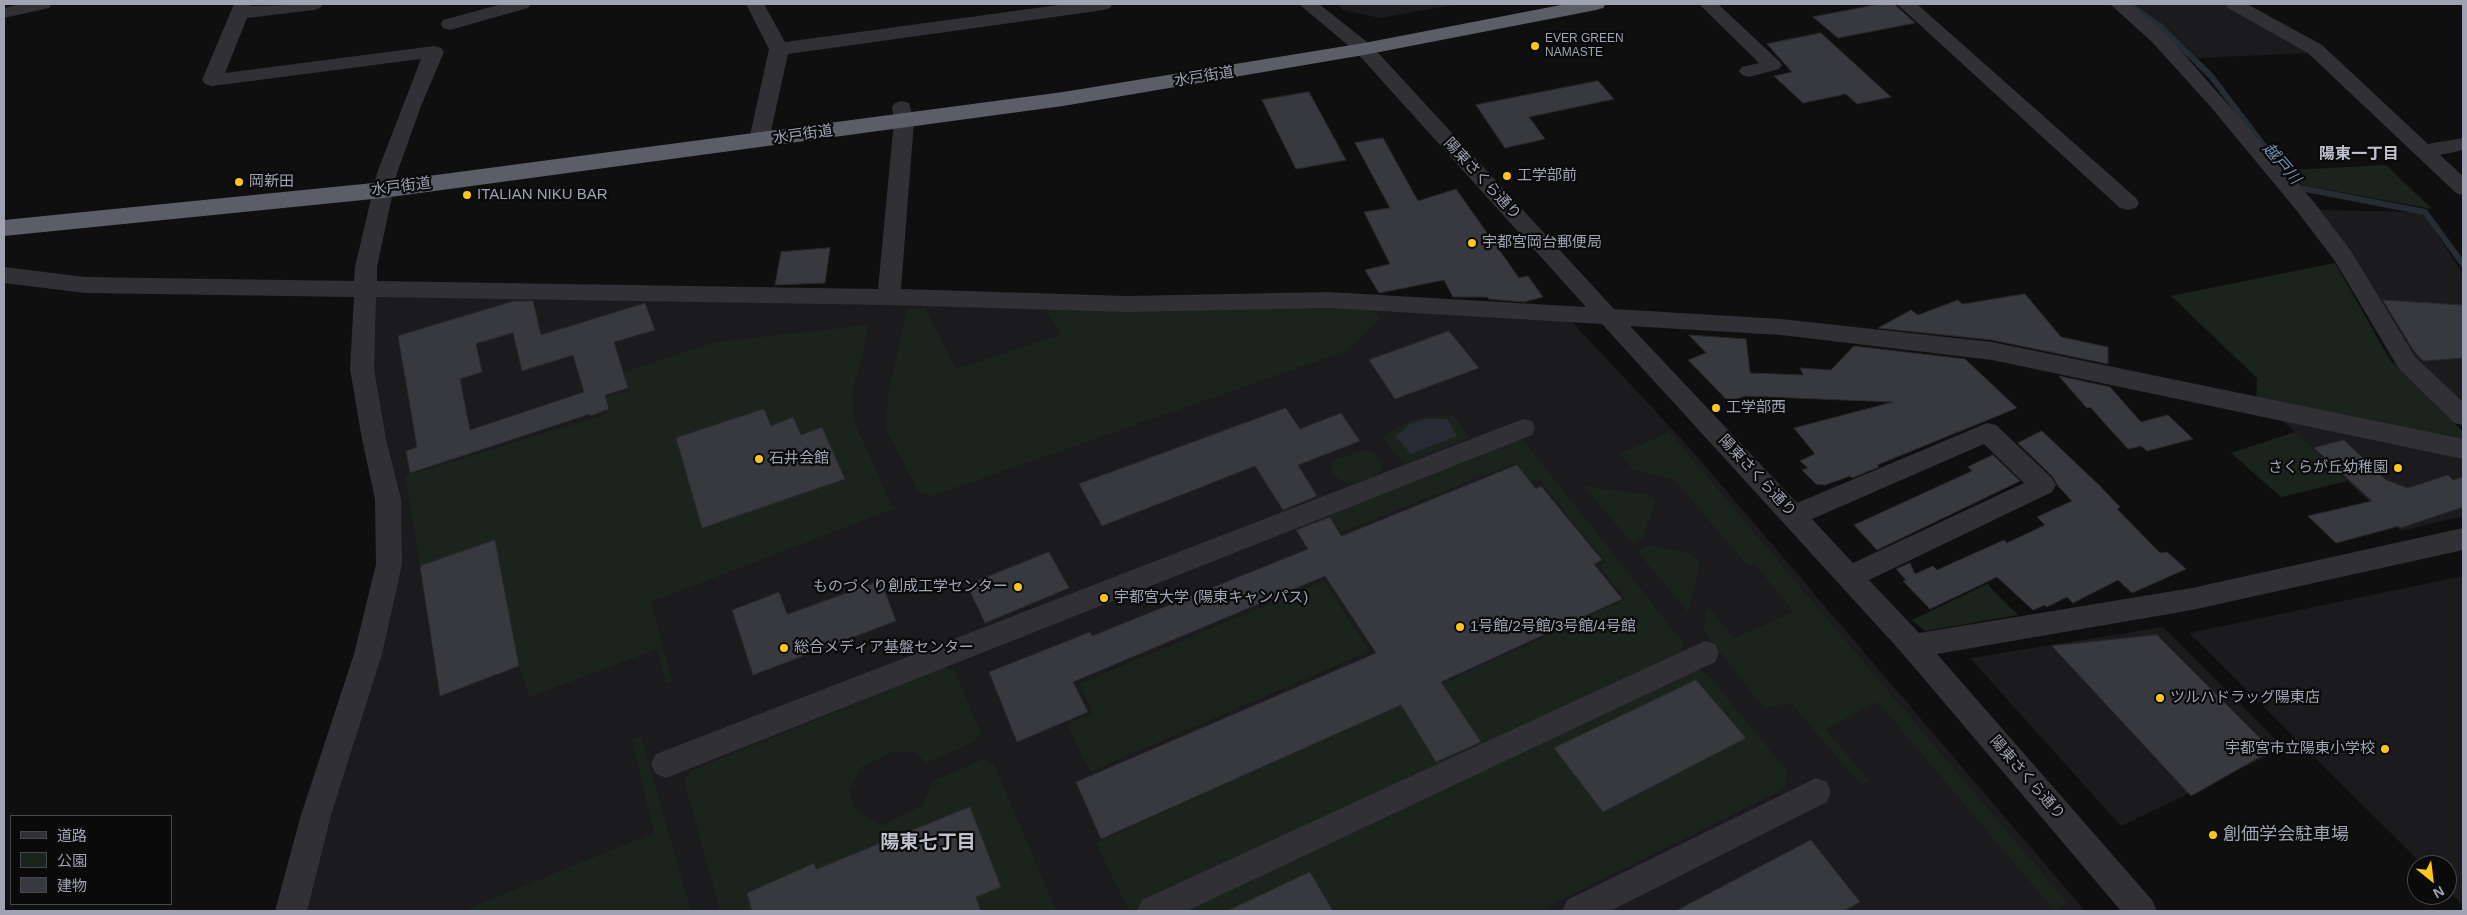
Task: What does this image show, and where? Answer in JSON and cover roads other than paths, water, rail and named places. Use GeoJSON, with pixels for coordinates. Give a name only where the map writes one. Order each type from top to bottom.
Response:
{"type":"FeatureCollection","features":[{"type":"Feature","properties":{"kind":"highway","name":"水戸街道"},"geometry":{"type":"LineString","coordinates":[[4,228],[178,212],[385,182],[903,114],[1109,92],[1356,42],[1526,4]]}},
{"type":"Feature","properties":{"kind":"highway","name":"水戸街道"},"geometry":{"type":"LineString","coordinates":[[1356,42],[1554,8],[1596,4]]}},
{"type":"Feature","properties":{"kind":"highway","name":"水戸街道"},"geometry":{"type":"LineString","coordinates":[[4,211],[385,182]]}},
{"type":"Feature","properties":{"kind":"street"},"geometry":{"type":"LineString","coordinates":[[4,13],[43,4]]}},
{"type":"Feature","properties":{"kind":"street"},"geometry":{"type":"LineString","coordinates":[[314,4],[241,8],[212,80],[434,52]]}},
{"type":"Feature","properties":{"kind":"street"},"geometry":{"type":"LineString","coordinates":[[291,911],[316,815],[368,654],[389,564],[388,499],[374,439],[362,369],[366,267],[385,182],[411,106],[434,52],[450,24],[457,4]]}},
{"type":"Feature","properties":{"kind":"street"},"geometry":{"type":"LineString","coordinates":[[450,24],[522,4]]}},
{"type":"Feature","properties":{"kind":"street"},"geometry":{"type":"LineString","coordinates":[[755,4],[779,48],[761,133]]}},
{"type":"Feature","properties":{"kind":"street"},"geometry":{"type":"LineString","coordinates":[[779,48],[1030,9],[1104,4]]}},
{"type":"Feature","properties":{"kind":"street","name":"陽東さくら通り"},"geometry":{"type":"LineString","coordinates":[[1308,4],[1356,42],[1913,646],[2141,911]]}},
{"type":"Feature","properties":{"kind":"street"},"geometry":{"type":"LineString","coordinates":[[1708,4],[1772,65],[1749,71]]}},
{"type":"Feature","properties":{"kind":"street"},"geometry":{"type":"LineString","coordinates":[[1906,4],[2128,203]]}},
{"type":"Feature","properties":{"kind":"street"},"geometry":{"type":"LineString","coordinates":[[2118,4],[2165,46],[2217,102],[2305,206],[2343,256],[2407,363],[2463,416]]}},
{"type":"Feature","properties":{"kind":"street"},"geometry":{"type":"LineString","coordinates":[[2234,4],[2315,49],[2463,188]]}},
{"type":"Feature","properties":{"kind":"street"},"geometry":{"type":"LineString","coordinates":[[889,297],[903,114]]}},
{"type":"Feature","properties":{"kind":"street"},"geometry":{"type":"LineString","coordinates":[[2424,151],[2463,144]]}},
{"type":"Feature","properties":{"kind":"street"},"geometry":{"type":"LineString","coordinates":[[4,275],[84,285],[889,297],[1128,304],[1329,300],[1607,315],[1781,327],[1992,351],[2463,449]]}},
{"type":"Feature","properties":{"kind":"street"},"geometry":{"type":"LineString","coordinates":[[666,764],[1523,428]]}},
{"type":"Feature","properties":{"kind":"street"},"geometry":{"type":"LineString","coordinates":[[1793,516],[1987,432],[2043,485],[1849,577]]}},
{"type":"Feature","properties":{"kind":"street"},"geometry":{"type":"LineString","coordinates":[[1913,646],[2192,600],[2463,539]]}},
{"type":"Feature","properties":{"kind":"street"},"geometry":{"type":"LineString","coordinates":[[1153,911],[1705,653]]}},
{"type":"Feature","properties":{"kind":"street"},"geometry":{"type":"LineString","coordinates":[[1578,911],[1816,792]]}},
{"type":"Feature","properties":{"kind":"waterway","name":"越戸川"},"geometry":{"type":"LineString","coordinates":[[2129,4],[2160,26],[2211,76],[2264,146]]}},
{"type":"Feature","properties":{"kind":"waterway","name":"越戸川"},"geometry":{"type":"LineString","coordinates":[[2294,182],[2300,188],[2425,212],[2463,264]]}},
{"type":"Feature","properties":{"kind":"place","name":"EVER GREEN NAMASTE"},"geometry":{"type":"Point","coordinates":[1535,46]}},
{"type":"Feature","properties":{"kind":"place","name":"工学部前"},"geometry":{"type":"Point","coordinates":[1507,176]}},
{"type":"Feature","properties":{"kind":"place","name":"岡新田"},"geometry":{"type":"Point","coordinates":[239,182]}},
{"type":"Feature","properties":{"kind":"place","name":"ITALIAN NIKU BAR"},"geometry":{"type":"Point","coordinates":[467,195]}},
{"type":"Feature","properties":{"kind":"place","name":"宇都宮岡台郵便局"},"geometry":{"type":"Point","coordinates":[1472,243]}},
{"type":"Feature","properties":{"kind":"place","name":"工学部西"},"geometry":{"type":"Point","coordinates":[1716,408]}},
{"type":"Feature","properties":{"kind":"place","name":"石井会館"},"geometry":{"type":"Point","coordinates":[759,459]}},
{"type":"Feature","properties":{"kind":"place","name":"さくらが丘幼稚園"},"geometry":{"type":"Point","coordinates":[2398,468]}},
{"type":"Feature","properties":{"kind":"place","name":"ものづくり創成工学センター"},"geometry":{"type":"Point","coordinates":[1018,587]}},
{"type":"Feature","properties":{"kind":"place","name":"宇都宮大学 (陽東キャンパス)"},"geometry":{"type":"Point","coordinates":[1104,598]}},
{"type":"Feature","properties":{"kind":"place","name":"1号館/2号館/3号館/4号館"},"geometry":{"type":"Point","coordinates":[1460,627]}},
{"type":"Feature","properties":{"kind":"place","name":"総合メディア基盤センター"},"geometry":{"type":"Point","coordinates":[784,648]}},
{"type":"Feature","properties":{"kind":"place","name":"ツルハドラッグ陽東店"},"geometry":{"type":"Point","coordinates":[2160,698]}},
{"type":"Feature","properties":{"kind":"place","name":"宇都宮市立陽東小学校"},"geometry":{"type":"Point","coordinates":[2385,749]}},
{"type":"Feature","properties":{"kind":"place","name":"創価学会駐車場"},"geometry":{"type":"Point","coordinates":[2213,835]}},
{"type":"Feature","properties":{"kind":"district","name":"陽東一丁目"},"geometry":{"type":"Point","coordinates":[2359,155]}},
{"type":"Feature","properties":{"kind":"district","name":"陽東七丁目"},"geometry":{"type":"Point","coordinates":[928,843]}}]}
